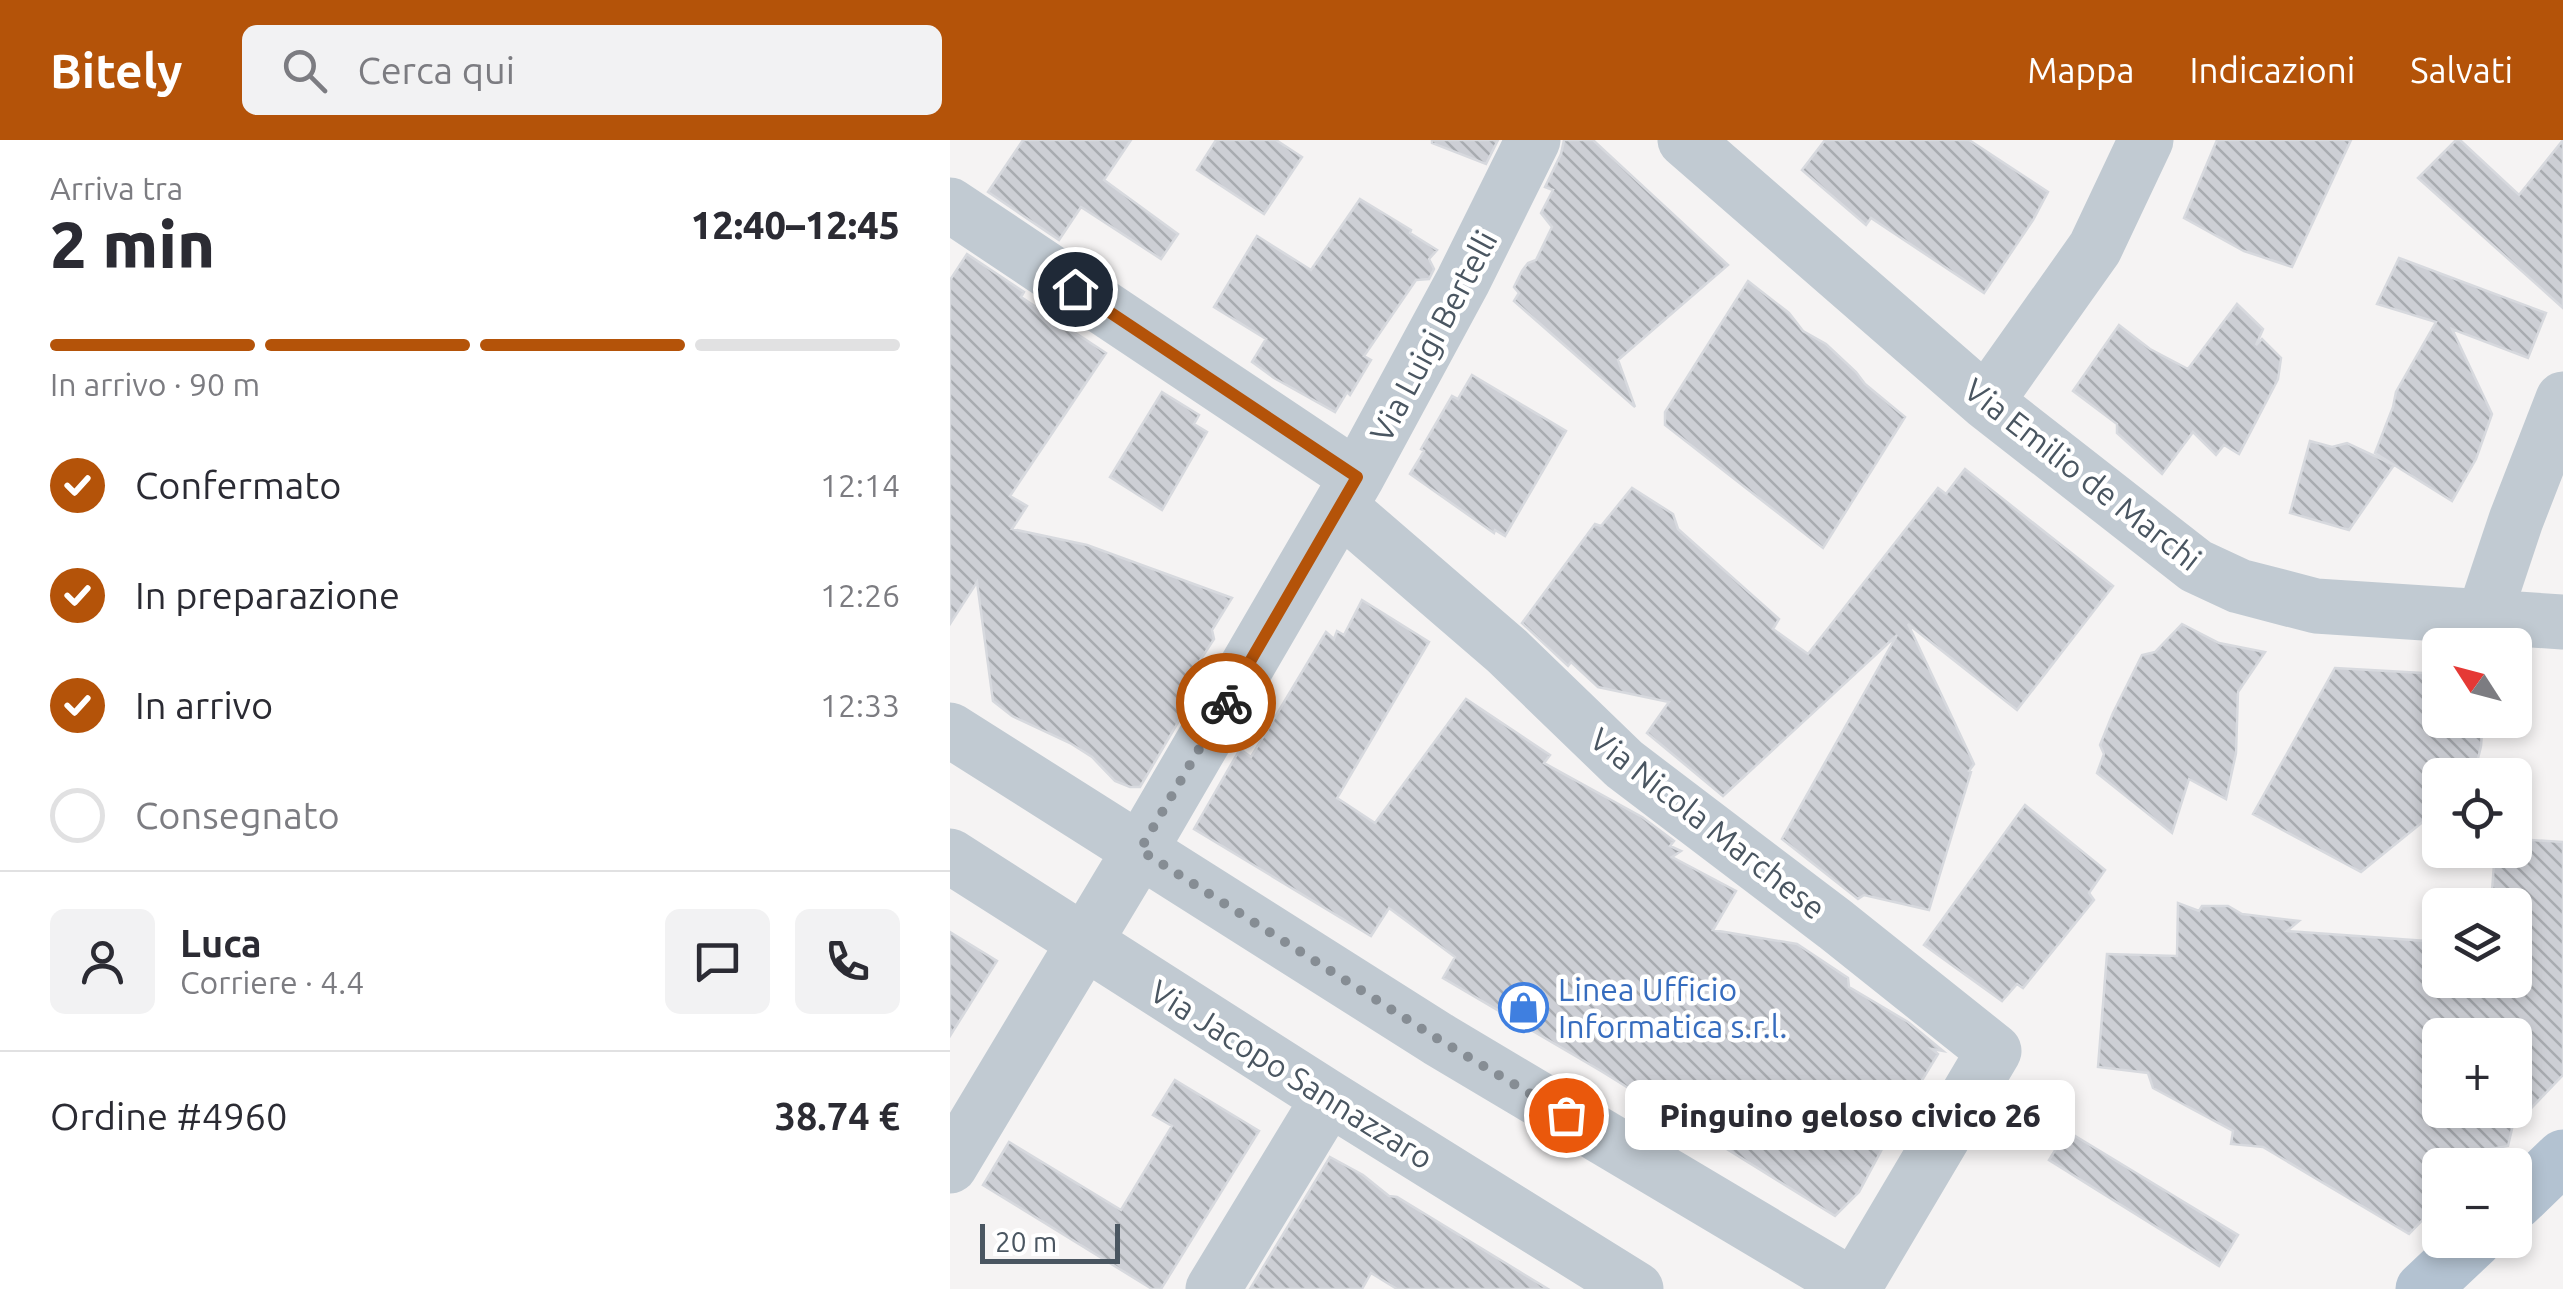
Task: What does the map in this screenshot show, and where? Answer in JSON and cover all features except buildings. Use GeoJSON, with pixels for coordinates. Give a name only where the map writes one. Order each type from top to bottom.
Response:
{"type":"FeatureCollection","features":[{"type":"Feature","properties":{"kind":"main road"},"geometry":{"type":"LineString","coordinates":[[2532,1186],[2563,1158]]}},
{"type":"Feature","properties":{"kind":"main road"},"geometry":{"type":"LineString","coordinates":[[2423,1289],[2456,1258]]}},
{"type":"Feature","properties":{"kind":"street","name":"Via Luigi Bertelli"},"geometry":{"type":"LineString","coordinates":[[950,1166],[1349,492],[1470,268],[1533,140]]}},
{"type":"Feature","properties":{"kind":"street","name":"Via Emilio de Marchi"},"geometry":{"type":"LineString","coordinates":[[1685,140],[1986,402],[2196,566],[2239,586],[2316,606],[2563,622]]}},
{"type":"Feature","properties":{"kind":"street"},"geometry":{"type":"LineString","coordinates":[[1986,402],[2095,248],[2146,140]]}},
{"type":"Feature","properties":{"kind":"street","name":"Via Nicola Marchese"},"geometry":{"type":"LineString","coordinates":[[950,205],[1349,492],[1624,764],[1994,1051],[1855,1288]]}},
{"type":"Feature","properties":{"kind":"street"},"geometry":{"type":"LineString","coordinates":[[2484,616],[2563,399]]}},
{"type":"Feature","properties":{"kind":"street"},"geometry":{"type":"LineString","coordinates":[[950,730],[1438,1039],[1855,1288]]}},
{"type":"Feature","properties":{"kind":"street","name":"Via Jacopo Sannazzaro"},"geometry":{"type":"LineString","coordinates":[[950,856],[1636,1289]]}},
{"type":"Feature","properties":{"kind":"street"},"geometry":{"type":"LineString","coordinates":[[1213,1289],[1329,1098]]}},
{"type":"Feature","properties":{"kind":"way so far"},"geometry":{"type":"LineString","coordinates":[[1226,703],[1140,850],[1438,1039],[1566,1115]]}},
{"type":"Feature","properties":{"kind":"place","name":"Linea Ufficio Informatica s.r.l."},"geometry":{"type":"Point","coordinates":[1523,1007]}},
{"type":"Feature","properties":{"kind":"place","name":"Pinguino geloso civico 26"},"geometry":{"type":"Point","coordinates":[1566,1115]}},
{"type":"Feature","properties":{"kind":"route"},"geometry":{"type":"LineString","coordinates":[[1075,289],[1357,477],[1226,703]]}}]}
